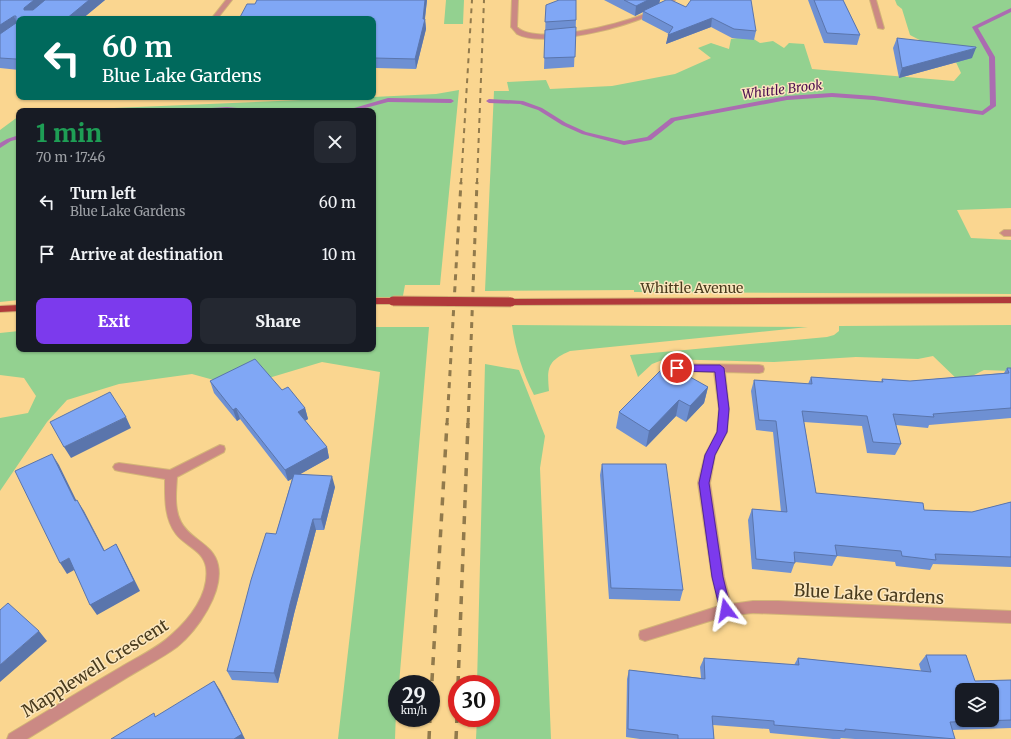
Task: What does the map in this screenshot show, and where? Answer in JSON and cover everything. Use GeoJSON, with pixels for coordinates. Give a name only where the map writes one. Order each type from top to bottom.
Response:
{"type":"FeatureCollection","features":[{"type":"Feature","properties":{"kind":"main road","name":"Whittle Avenue"},"geometry":{"type":"LineString","coordinates":[[376,301],[511,302],[1011,300]]}},
{"type":"Feature","properties":{"kind":"main road"},"geometry":{"type":"LineString","coordinates":[[0,309],[16,308]]}},
{"type":"Feature","properties":{"kind":"street"},"geometry":{"type":"LineString","coordinates":[[216,16],[228,0]]}},
{"type":"Feature","properties":{"kind":"street"},"geometry":{"type":"LineString","coordinates":[[515,0],[514,27],[522,34],[536,36],[578,33],[615,26],[660,9],[672,0]]}},
{"type":"Feature","properties":{"kind":"street"},"geometry":{"type":"LineString","coordinates":[[874,0],[881,28]]}},
{"type":"Feature","properties":{"kind":"street"},"geometry":{"type":"LineString","coordinates":[[677,368],[760,369]]}},
{"type":"Feature","properties":{"kind":"street"},"geometry":{"type":"LineString","coordinates":[[720,368],[724,409],[722,432],[710,455],[704,483],[718,577],[726,610]]}},
{"type":"Feature","properties":{"kind":"street"},"geometry":{"type":"LineString","coordinates":[[119,467],[171,475],[220,450]]}},
{"type":"Feature","properties":{"kind":"street","name":"Mapplewell Crescent"},"geometry":{"type":"LineString","coordinates":[[14,739],[173,642],[197,615],[212,586],[213,573],[211,561],[205,552],[181,533],[175,522],[170,497],[171,475]]}},
{"type":"Feature","properties":{"kind":"street","name":"Blue Lake Gardens"},"geometry":{"type":"LineString","coordinates":[[645,635],[726,610],[753,607],[1011,617]]}},
{"type":"Feature","properties":{"kind":"green space"},"geometry":{"type":"Polygon","coordinates":[[[446,0],[464,0],[463,24],[444,24],[446,0]]]}},
{"type":"Feature","properties":{"kind":"green space"},"geometry":{"type":"Polygon","coordinates":[[[895,0],[1011,0],[1011,208],[957,210],[971,238],[1011,240],[1011,294],[634,292],[634,290],[485,291],[494,91],[509,91],[507,82],[546,80],[550,89],[612,86],[675,74],[711,58],[698,48],[711,43],[729,49],[731,39],[749,36],[760,43],[773,41],[784,48],[789,43],[804,44],[812,69],[954,81],[961,73],[954,58],[910,35],[902,9],[897,5],[895,0]]]}},
{"type":"Feature","properties":{"kind":"green space"},"geometry":{"type":"Polygon","coordinates":[[[459,90],[440,285],[405,285],[402,301],[376,300],[376,108],[112,108],[297,100],[376,100],[376,97],[436,94],[459,90]]]}},
{"type":"Feature","properties":{"kind":"green space"},"geometry":{"type":"Polygon","coordinates":[[[16,118],[16,300],[0,302],[0,130],[16,118]]]}},
{"type":"Feature","properties":{"kind":"green space"},"geometry":{"type":"Polygon","coordinates":[[[512,325],[808,327],[570,351],[557,358],[550,366],[548,376],[549,391],[534,395],[520,361],[512,325]]]}},
{"type":"Feature","properties":{"kind":"green space"},"geometry":{"type":"Polygon","coordinates":[[[1011,325],[1011,371],[984,370],[960,382],[933,356],[918,359],[856,357],[774,362],[665,359],[652,364],[638,377],[630,355],[827,337],[834,335],[839,331],[839,326],[1011,325]]]}},
{"type":"Feature","properties":{"kind":"green space"},"geometry":{"type":"Polygon","coordinates":[[[376,327],[429,327],[400,675],[388,675],[388,727],[395,727],[395,739],[338,739],[380,372],[322,362],[272,377],[221,382],[192,374],[119,384],[67,400],[47,422],[0,491],[0,418],[28,413],[36,396],[24,378],[0,375],[0,333],[16,331],[16,352],[376,352],[376,327]]]}},
{"type":"Feature","properties":{"kind":"green space"},"geometry":{"type":"Polygon","coordinates":[[[485,364],[519,370],[545,436],[540,468],[551,739],[476,739],[477,727],[500,727],[500,675],[477,675],[485,364]]]}},
{"type":"Feature","properties":{"kind":"building"},"geometry":{"type":"Polygon","coordinates":[[[0,0],[34,0],[24,8],[24,10],[33,10],[45,0],[89,0],[70,16],[14,16],[0,25],[0,0]]]}},
{"type":"Feature","properties":{"kind":"building"},"geometry":{"type":"Polygon","coordinates":[[[257,0],[425,0],[423,19],[425,19],[415,59],[376,58],[376,16],[241,16],[247,4],[255,4],[257,0]]]}},
{"type":"Feature","properties":{"kind":"building"},"geometry":{"type":"Polygon","coordinates":[[[559,0],[576,0],[576,20],[545,22],[546,5],[559,0]]]}},
{"type":"Feature","properties":{"kind":"building"},"geometry":{"type":"Polygon","coordinates":[[[624,0],[648,0],[636,6],[624,0]]]}},
{"type":"Feature","properties":{"kind":"building"},"geometry":{"type":"Polygon","coordinates":[[[666,0],[671,0],[686,7],[691,0],[751,0],[756,31],[734,29],[712,18],[668,35],[673,27],[643,11],[666,0]]]}},
{"type":"Feature","properties":{"kind":"building"},"geometry":{"type":"Polygon","coordinates":[[[814,0],[843,0],[860,35],[827,33],[814,0]]]}},
{"type":"Feature","properties":{"kind":"building"},"geometry":{"type":"Polygon","coordinates":[[[16,23],[16,59],[0,58],[0,34],[16,23]]]}},
{"type":"Feature","properties":{"kind":"building"},"geometry":{"type":"Polygon","coordinates":[[[576,27],[575,57],[544,58],[545,30],[576,27]]]}},
{"type":"Feature","properties":{"kind":"building"},"geometry":{"type":"Polygon","coordinates":[[[897,38],[976,47],[976,48],[902,68],[897,38]]]}},
{"type":"Feature","properties":{"kind":"building"},"geometry":{"type":"Polygon","coordinates":[[[255,359],[282,390],[288,387],[305,408],[298,412],[327,447],[285,470],[236,408],[233,410],[210,381],[255,359]]]}},
{"type":"Feature","properties":{"kind":"building"},"geometry":{"type":"Polygon","coordinates":[[[667,364],[708,387],[690,406],[679,400],[649,431],[619,412],[667,364]]]}},
{"type":"Feature","properties":{"kind":"building"},"geometry":{"type":"Polygon","coordinates":[[[1007,368],[1011,368],[1011,408],[933,414],[934,417],[893,414],[901,444],[873,442],[867,416],[802,411],[816,493],[923,503],[924,510],[972,512],[1011,502],[1011,557],[935,554],[936,560],[902,556],[901,551],[835,545],[837,556],[794,552],[795,563],[756,559],[752,509],[787,512],[776,421],[759,420],[754,380],[812,384],[811,377],[883,382],[882,379],[910,381],[1009,373],[1007,368]]]}},
{"type":"Feature","properties":{"kind":"building"},"geometry":{"type":"Polygon","coordinates":[[[110,392],[126,417],[64,447],[50,422],[110,392]]]}},
{"type":"Feature","properties":{"kind":"building"},"geometry":{"type":"Polygon","coordinates":[[[52,454],[75,501],[77,500],[104,551],[116,544],[134,581],[90,605],[69,558],[60,563],[15,471],[52,454]]]}},
{"type":"Feature","properties":{"kind":"building"},"geometry":{"type":"Polygon","coordinates":[[[602,464],[666,464],[683,590],[611,588],[602,464]]]}},
{"type":"Feature","properties":{"kind":"building"},"geometry":{"type":"Polygon","coordinates":[[[294,474],[332,476],[321,519],[313,519],[290,604],[274,673],[227,671],[251,580],[266,533],[276,534],[294,474]]]}},
{"type":"Feature","properties":{"kind":"building"},"geometry":{"type":"Polygon","coordinates":[[[8,603],[39,631],[0,665],[0,610],[8,603]]]}},
{"type":"Feature","properties":{"kind":"building"},"geometry":{"type":"Polygon","coordinates":[[[926,655],[966,655],[975,681],[1011,680],[1011,720],[999,720],[999,683],[955,683],[955,722],[950,722],[955,739],[845,729],[845,731],[774,725],[774,721],[712,716],[714,739],[678,739],[678,735],[628,729],[629,670],[705,679],[704,658],[799,665],[798,658],[931,672],[926,655]]]}},
{"type":"Feature","properties":{"kind":"building"},"geometry":{"type":"Polygon","coordinates":[[[214,681],[242,734],[234,739],[111,739],[154,713],[155,717],[214,681]]]}},
{"type":"Feature","properties":{"kind":"waterway","name":"Whittle Brook"},"geometry":{"type":"LineString","coordinates":[[489,101],[521,102],[540,109],[564,124],[584,133],[624,143],[649,139],[673,119],[787,98],[832,95],[874,98],[983,113],[993,106],[992,57],[975,27],[1011,10]]}},
{"type":"Feature","properties":{"kind":"waterway","name":"Whittle Brook"},"geometry":{"type":"LineString","coordinates":[[358,108],[388,100],[451,101]]}},
{"type":"Feature","properties":{"kind":"waterway","name":"Whittle Brook"},"geometry":{"type":"LineString","coordinates":[[0,146],[9,140],[16,138]]}},
{"type":"Feature","properties":{"kind":"railway"},"geometry":{"type":"LineString","coordinates":[[461,183],[472,0]]}},
{"type":"Feature","properties":{"kind":"railway"},"geometry":{"type":"LineString","coordinates":[[477,183],[484,0]]}},
{"type":"Feature","properties":{"kind":"railway"},"geometry":{"type":"LineString","coordinates":[[447,424],[461,182]]}},
{"type":"Feature","properties":{"kind":"railway"},"geometry":{"type":"LineString","coordinates":[[468,424],[477,182]]}},
{"type":"Feature","properties":{"kind":"railway"},"geometry":{"type":"LineString","coordinates":[[432,675],[447,423]]}},
{"type":"Feature","properties":{"kind":"railway"},"geometry":{"type":"LineString","coordinates":[[458,675],[468,423]]}},
{"type":"Feature","properties":{"kind":"railway"},"geometry":{"type":"LineString","coordinates":[[429,739],[430,727]]}},
{"type":"Feature","properties":{"kind":"railway"},"geometry":{"type":"LineString","coordinates":[[456,739],[457,727]]}},
{"type":"Feature","properties":{"kind":"route"},"geometry":{"type":"LineString","coordinates":[[677,368],[720,368],[724,409],[722,432],[710,455],[704,483],[718,577],[726,610]]}}]}
